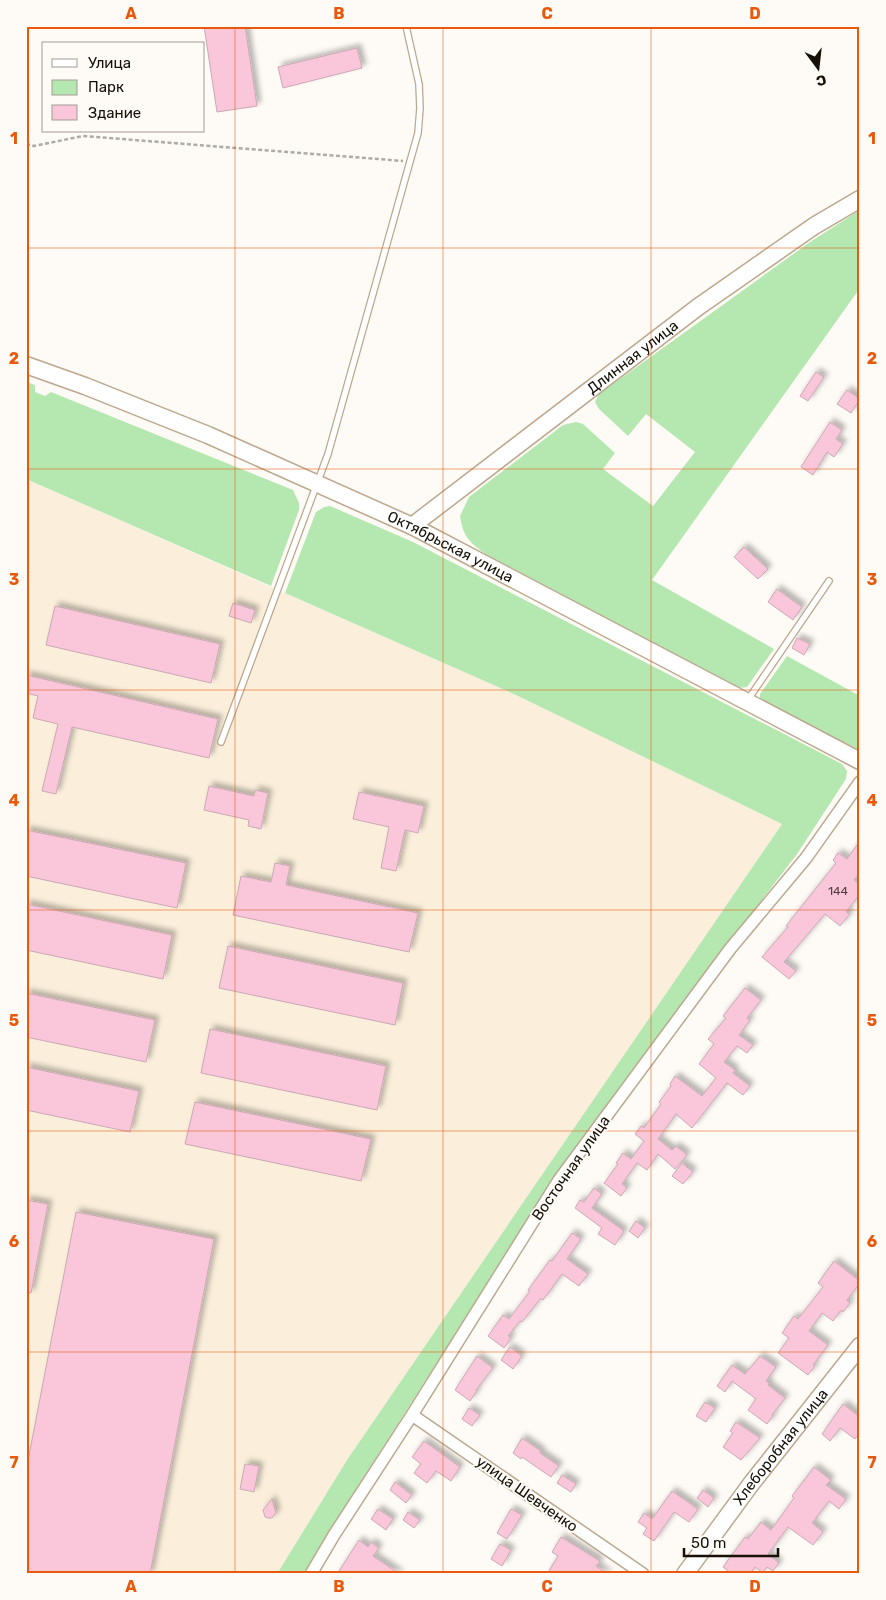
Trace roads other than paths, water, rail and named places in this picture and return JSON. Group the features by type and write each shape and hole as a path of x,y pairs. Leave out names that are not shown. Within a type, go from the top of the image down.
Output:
{"street":[{"name":"Длинная улица","path":"412,526 698,308 814,226 860,198"},
{"name":"Октябрьская улица","path":"26,365 85,386 208,435 412,526 860,761"},
{"name":"Восточная улица","path":"311,1574 560,1180 730,949 806,858 860,782"},
{"name":"Хлеборобная улица","path":"685,1574 751,1484 860,1346"},
{"name":"улица Шевченко","path":"412,1415 643,1574"}],"lane":[{"path":"222,742 328,454 418,133 419,84 406,26"},
{"path":"747,701 829,581"}]}
